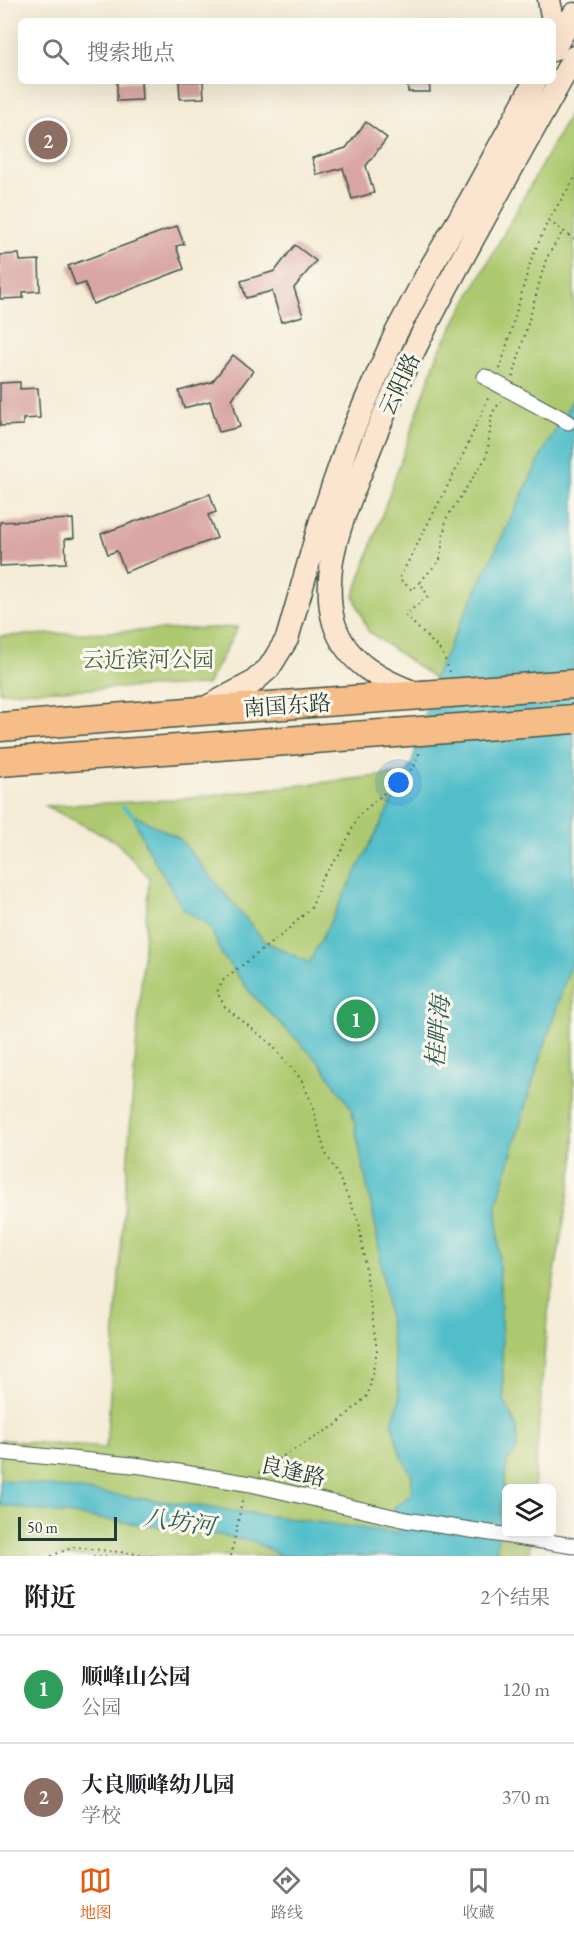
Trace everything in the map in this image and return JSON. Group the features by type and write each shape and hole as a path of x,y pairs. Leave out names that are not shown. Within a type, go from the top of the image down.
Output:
{"highway":[{"name":"南国东路","path":"0,727 574,684"},
{"name":"南国东路","path":"0,762 574,719"}],"main road":[{"path":"549,0 552,18"},
{"path":"556,45 574,14"},
{"name":"云阳路","path":"422,695 393,685 362,665 343,643 334,624 331,603 330,579 333,558 376,432 423,333 455,270 574,57"},
{"name":"云阳路","path":"200,711 252,683 269,668 287,639 321,520 348,442 396,333 534,84"},
{"path":"348,442 349,459 355,461 376,432"}],"street":[{"path":"485,377 568,422"},
{"name":"良逢路","path":"0,1452 142,1466 251,1484 406,1520 574,1546"}],"path":[{"path":"549,220 574,239"},
{"path":"420,582 440,560 446,519 487,456 492,413 509,390 546,259 563,231"},
{"path":"231,1556 242,1498 251,1484 263,1468 336,1425 368,1395 377,1352 359,1222 338,1174 325,1152 311,1101 300,1079 272,1044 225,1006 217,992 224,979 283,934 312,907 321,879 332,864"},
{"path":"51,1556 74,1547 155,1556"},
{"path":"93,1556 106,1556"}],"green space":[{"path":"574,106 574,401 544,450 434,678 368,631 354,596 438,353"},
{"name":"云近滨河公园","path":"238,627 207,685 0,692 0,636"},
{"path":"574,754 574,1162 547,1319 534,1484 502,1484 502,1538 530,1538 529,1556 0,1556 0,1440 106,1448 149,877 115,841 46,806 170,800"}],"water":[{"path":"574,397 574,954 497,1204 504,1400 517,1428 517,1450 507,1461 504,1484 502,1484 496,1554 506,1556 281,1556 255,1542 218,1535 0,1505 0,1479 397,1533 394,1507 411,1495 412,1476 400,1454 392,1423 400,1399 376,1228 351,1108 320,1063 254,997 222,955 210,927 183,909 145,844 132,814 180,839 264,941 309,963 412,763 434,678 544,450"}],"building":[{"path":"117,84 141,84 142,100 117,101"},
{"path":"179,84 203,84 204,98 180,99"},
{"path":"408,84 429,84 430,92 408,92"},
{"path":"366,122 387,138 366,166 374,193 352,199 343,168 317,175 312,158 346,148"},
{"path":"177,226 184,244 176,246 184,269 93,304 85,283 76,286 68,266"},
{"path":"295,245 316,261 294,288 303,316 281,322 272,291 246,298 241,281 275,271"},
{"path":"19,254 20,261 39,260 40,291 23,292 23,298 0,299 0,255"},
{"path":"233,355 253,371 232,399 240,427 219,432 210,401 184,408 179,391 212,382"},
{"path":"20,382 20,389 38,388 40,418 23,419 23,425 0,426 0,383"},
{"path":"210,494 216,512 208,515 217,538 125,572 117,551 108,554 101,534"},
{"path":"73,519 74,538 65,539 66,563 0,566 0,522"}],"waterway":[{"path":"123,807 134,816"}],"place":[{"name":"大良顺峰幼儿园","path":"48,140"},
{"name":"顺峰山公园","path":"356,1019"}],"water label":[{"name":"桂畔海","path":"438,1032"},
{"name":"八坊河","path":"179,1522"}]}
